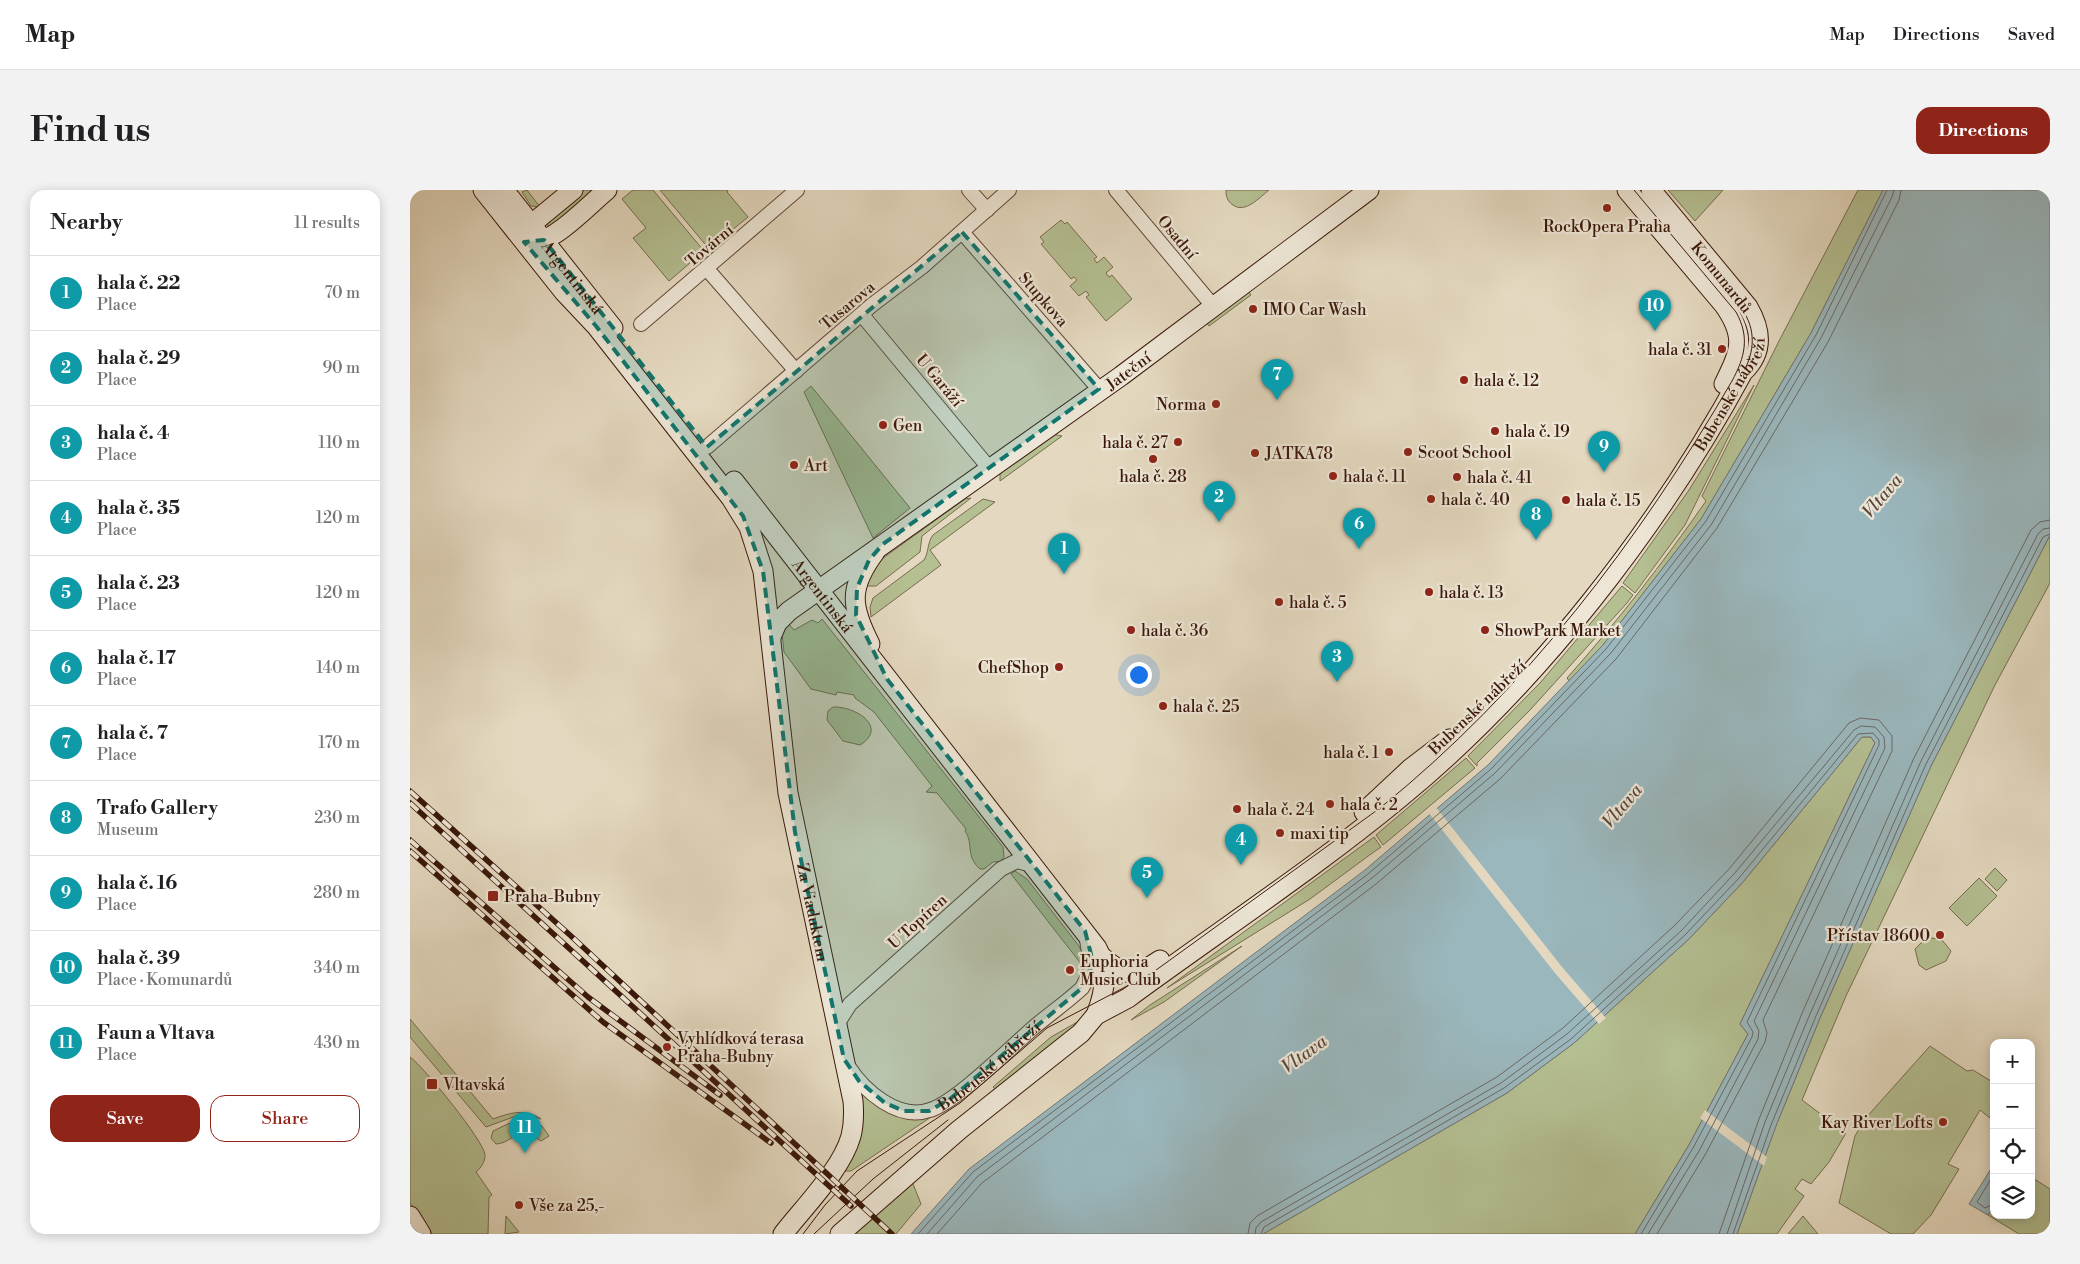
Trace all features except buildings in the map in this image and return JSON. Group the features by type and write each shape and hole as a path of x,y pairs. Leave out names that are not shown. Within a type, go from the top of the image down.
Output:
{"street":[{"name":"Argentinská","path":"483,190 524,234 564,292 596,326 743,516 759,554 771,637"},
{"name":"Argentinská","path":"504,190 524,234 544,240 1085,931 1102,957 1105,978 1096,1015"},
{"path":"524,234 573,190"},
{"path":"544,240 606,190"},
{"name":"Tovární","path":"641,324 798,190"},
{"path":"969,190 987,210"},
{"name":"Tusarova","path":"707,447 962,232 1009,190"},
{"name":"Jateční","path":"771,637 782,618 818,590 1121,376 1369,190"},
{"name":"Komunardů","path":"1627,190 1724,305 1736,322"},
{"name":"Komunardů","path":"1651,190 1748,307 1755,318"},
{"name":"Osadní","path":"1121,192 1213,306"},
{"name":"Stupkova","path":"962,232 1099,390"},
{"path":"707,269 796,372"},
{"name":"U Garáží","path":"862,315 990,469"},
{"name":"Bubenské nábřeží","path":"959,1130 1081,1033 1096,1015 1128,998 1403,796 1493,712 1546,654 1642,532 1694,454 1743,372 1752,363 1759,347 1760,338 1755,318"},
{"name":"Bubenské nábřeží","path":"1102,957 1113,966 1133,974 1141,973 1373,804 1411,768 1440,747 1502,686 1582,593 1679,462 1735,361 1739,339 1736,322"},
{"name":"Jateční","path":"883,544 864,569 855,602 859,624 887,679"},
{"name":"Za Viaduktem","path":"771,637 788,793 853,1101 852,1132 846,1149 825,1180 783,1234"},
{"name":"U Topíren","path":"836,1026 850,1004 1001,869 1016,861 1032,865"},
{"name":"Bubenské nábřeží","path":"844,1059 859,1081 885,1103 912,1112 936,1108 969,1083 1082,988 1092,969 1091,954 1085,931"},
{"path":"824,1234 872,1190 959,1130"},
{"path":"840,1234 959,1130"},
{"path":"410,1216 421,1234"}],"highlighted area":[{"path":"962,232 1099,389 883,544 869,560 857,588 856,615 887,679 1085,931 1091,954 1090,976 1082,988 950,1099 929,1111 904,1111 885,1103 859,1081 844,1059 795,832 763,571 743,516 596,326 524,242 544,240 707,447"}],"green space":[{"path":"527,190 540,207 531,206 522,192"},
{"path":"584,190 599,190 549,229 547,222"},
{"path":"633,190 653,190 704,251 669,281 633,238 646,228 622,199"},
{"path":"660,190 728,190 727,192 748,217 709,249"},
{"path":"1226,190 1269,190 1247,206 1238,207 1229,202"},
{"path":"1668,190 1723,190 1695,221"},
{"path":"1858,190 1883,190 1811,333 1701,519 1603,645 1569,681 1567,678 1639,592 1706,501 1702,496 1779,341"},
{"path":"1061,220 1065,224 1067,222 1097,257 1094,259 1097,263 1104,257 1113,267 1106,273 1109,277 1112,275 1132,299 1106,321 1086,297 1089,295 1086,291 1079,296 1070,286 1077,280 1074,277 1071,279 1041,244 1044,242 1040,237"},
{"path":"1247,289 1251,295 1209,326 1205,321"},
{"path":"1754,385 1685,525 1635,593 1623,583 1689,490"},
{"path":"811,386 910,508 873,538 804,392"},
{"path":"1052,434 1062,436 1000,481 1000,472"},
{"path":"971,498 922,536 920,552 876,586 866,586 866,577 883,558 965,499"},
{"path":"983,499 995,502 930,550 941,565 871,617 870,607 873,598 924,560 933,535"},
{"path":"2050,535 2050,583 1995,685 1846,996 1802,1100 1846,1133 1829,1162 1811,1184 1802,1179 1795,1189 1804,1196 1777,1234 1737,1234 1775,1128 1820,1018 1931,766"},
{"path":"1622,586 1633,595 1627,603 1530,710 1477,763 1477,766 1468,756 1540,683"},
{"path":"822,619 1003,847 1004,857 1001,861 993,862 984,869 980,869 975,864 971,855 966,829 937,793 926,792 932,786 874,712 855,698 854,695 837,692 836,695 811,689 784,652 782,633 788,623 794,630 812,620 818,623"},
{"path":"833,707 851,710 866,719 871,731 868,738 860,745 843,741 827,720 828,711"},
{"path":"1862,737 1871,737 1875,743 1740,1024 1748,1034 1689,1145 1635,1234 1263,1234 1507,1093 1574,1043 1689,939 1743,882"},
{"path":"1466,758 1475,768 1383,845 1376,835"},
{"path":"1374,837 1381,847 1310,899 1167,988"},
{"path":"1995,868 2007,880 1997,891 1985,879"},
{"path":"1015,871 1027,879 1079,946 1084,957 1082,965 1011,874"},
{"path":"1979,878 1997,896 1967,926 1949,908"},
{"path":"1927,937 1942,940 1951,951 1946,961 1926,970 1919,965 1915,949"},
{"path":"1242,946 1164,1002 1131,1020 1150,1005"},
{"path":"410,1019 493,1119 511,1113 523,1113 541,1119 528,1115 516,1116 486,1127 410,1037"},
{"path":"1079,1021 1066,1034 995,1089 993,1087 1051,1037"},
{"path":"1930,1046 1967,1071 1973,1070 1990,1081 1990,1118 1980,1110 1948,1164 1959,1169 1931,1215 1913,1234 1891,1234 1839,1203 1855,1136 1864,1120"},
{"path":"410,1057 452,1104 482,1147 485,1155 484,1160 476,1172 492,1195 489,1197 488,1234 432,1234 429,1228 426,1229 410,1203"},
{"path":"864,1093 937,1113 851,1171 839,1171 860,1095"},
{"path":"526,1120 542,1126 549,1136 541,1141 533,1136 521,1134 496,1144 491,1138 493,1131 512,1122"},
{"path":"911,1179 921,1204 896,1234 851,1234"},
{"path":"2035,1180 2050,1189 2050,1234 2019,1234 1995,1219 2035,1219"},
{"path":"506,1216 519,1232 505,1234"},
{"path":"1803,1216 1818,1234 1788,1234"}],"water":[{"name":"Vltava","path":"1883,190 2050,190 2050,535 1931,766 1820,1018 1776,1126 1737,1234 1635,1234 1689,1145 1748,1034 1740,1024 1875,743 1871,737 1862,737 1743,882 1689,939 1574,1043 1507,1093 1263,1234 911,1234 969,1169 1365,870 1488,765 1603,645 1701,519 1811,333"},
{"path":"1990,1170 1990,1212 1988,1215 1969,1204"}],"pier":[{"path":"1435,806 1562,967 1606,1018 1599,1024 1555,973 1428,812"},
{"path":"1705,1110 1767,1157 1764,1166 1700,1118"}],"tram line":[{"path":"803,1234 825,1205 857,1171 960,1103 1047,1028 1152,973 1380,808 1433,763 1483,714 1531,664 1576,611 1658,499 1732,381 1743,355 1743,330 1736,312 1634,190"},
{"path":"1739,305 1748,320 1752,336 1751,353 1745,369"},
{"path":"814,1234 873,1179 948,1120"}],"railway":[{"path":"410,791 571,936 892,1234"},
{"path":"410,803 851,1206"},
{"path":"410,840 588,997 720,1095"},
{"path":"410,851 603,1022 771,1143"}],"place":[{"name":"RockOpera Praha","path":"1607,208"},
{"name":"IMO Car Wash","path":"1253,309"},
{"name":"hala č. 39","path":"1655,331"},
{"name":"hala č. 31","path":"1722,349"},
{"name":"hala č. 12","path":"1464,380"},
{"name":"hala č. 7","path":"1277,400"},
{"name":"Norma","path":"1216,404"},
{"name":"Gen","path":"883,425"},
{"name":"hala č. 19","path":"1495,431"},
{"name":"hala č. 27","path":"1178,442"},
{"name":"Scoot School","path":"1408,452"},
{"name":"JATKA78","path":"1255,453"},
{"name":"hala č. 28","path":"1153,459"},
{"name":"Art","path":"794,465"},
{"name":"hala č. 16","path":"1604,472"},
{"name":"hala č. 11","path":"1333,476"},
{"name":"hala č. 41","path":"1457,477"},
{"name":"hala č. 40","path":"1431,499"},
{"name":"hala č. 15","path":"1566,500"},
{"name":"hala č. 29","path":"1219,522"},
{"name":"Trafo Gallery","path":"1536,540"},
{"name":"hala č. 17","path":"1359,549"},
{"name":"hala č. 22","path":"1064,574"},
{"name":"hala č. 13","path":"1429,592"},
{"name":"hala č. 5","path":"1279,602"},
{"name":"hala č. 36","path":"1131,630"},
{"name":"ShowPark Market","path":"1485,630"},
{"name":"ChefShop","path":"1059,667"},
{"name":"hala č. 4","path":"1337,682"},
{"name":"hala č. 25","path":"1163,706"},
{"name":"hala č. 1","path":"1389,752"},
{"name":"hala č. 2","path":"1330,804"},
{"name":"hala č. 24","path":"1237,809"},
{"name":"maxi tip","path":"1280,833"},
{"name":"hala č. 35","path":"1241,865"},
{"name":"Praha-Bubny","path":"493,896"},
{"name":"hala č. 23","path":"1147,898"},
{"name":"Přístav 18600","path":"1940,935"},
{"name":"Euphoria Music Club","path":"1070,970"},
{"name":"Vyhlídková terasa Praha-Bubny","path":"667,1047"},
{"name":"Vltavská","path":"432,1084"},
{"name":"Kay River Lofts","path":"1943,1122"},
{"name":"Faun a Vltava","path":"525,1153"},
{"name":"Vše za 25,-","path":"519,1205"}]}
